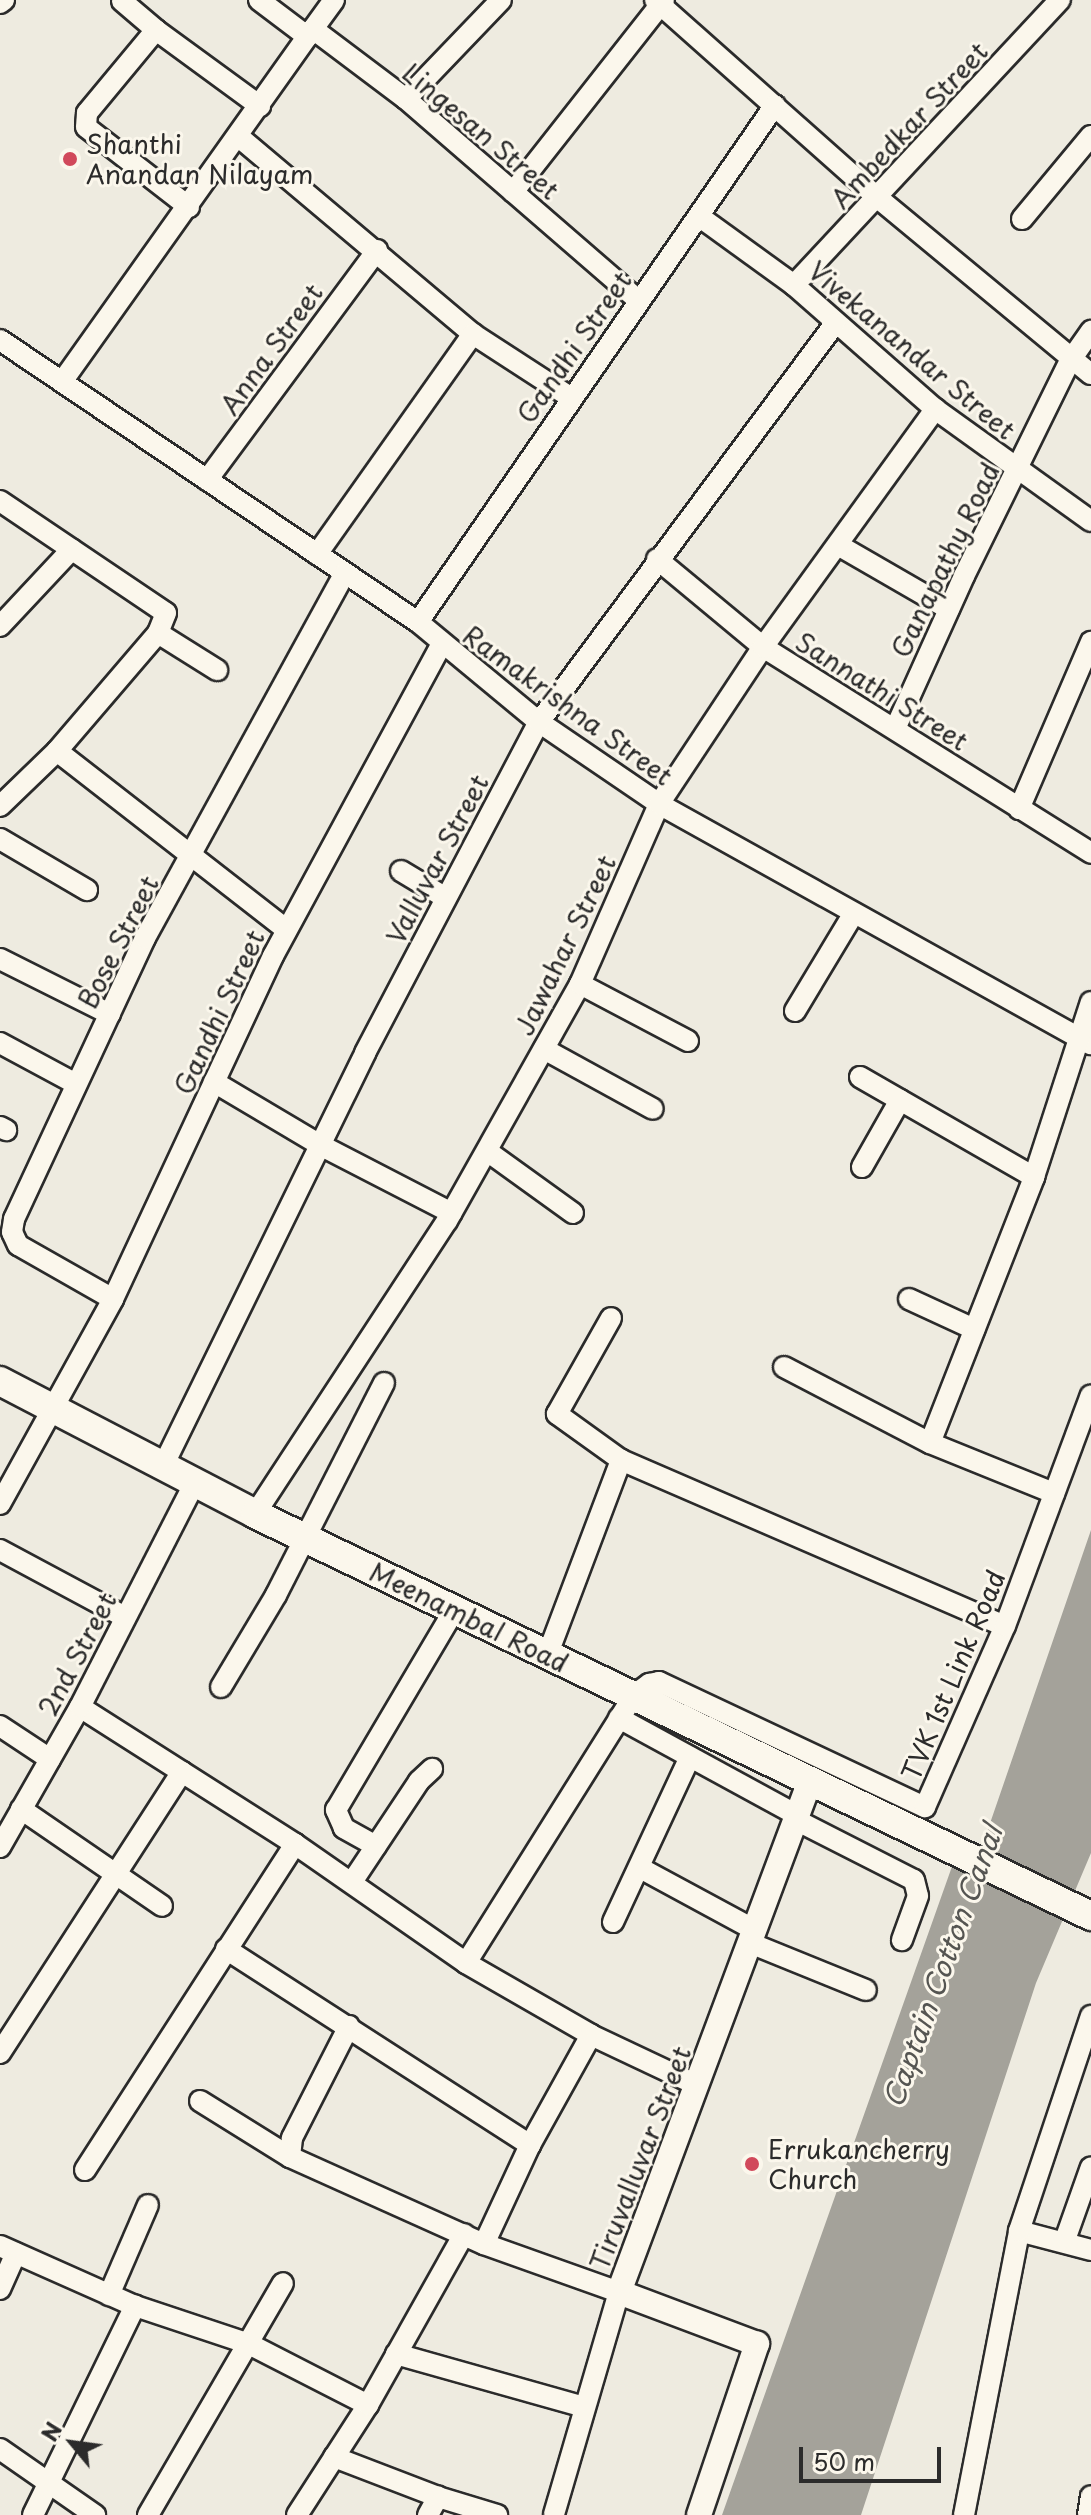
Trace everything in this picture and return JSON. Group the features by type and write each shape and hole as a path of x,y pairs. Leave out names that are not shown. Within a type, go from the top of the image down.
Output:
{"main road":[{"name":"Meenambal Road","path":"0,1381 255,1514 547,1656 626,1706 810,1781 1081,1912"}],"street":[{"name":"Lingesan Street","path":"259,0 406,99 638,300"},
{"path":"64,379 334,0"},
{"path":"406,99 501,0"},
{"name":"Ambedkar Street","path":"794,285 1060,0"},
{"path":"122,1 156,30 260,106"},
{"path":"513,192 660,1 878,198 1070,361 1091,374"},
{"path":"156,30 83,120 189,207"},
{"name":"Gandhi Street","path":"418,622 570,397 700,217 775,105"},
{"path":"1022,219 1091,136"},
{"path":"239,137 377,250 473,334 570,397"},
{"name":"Vivekanandar Street","path":"700,217 794,285 935,409 1017,471 1091,521"},
{"name":"Anna Street","path":"207,480 377,250"},
{"name":"Valluvar Street","path":"163,1466 320,1145 539,722 657,559 835,324"},
{"name":"Ganapathy Road","path":"895,729 949,609 1070,361 1091,331"},
{"path":"317,554 473,334"},
{"name":"Ramakrishna Street","path":"0,340 64,379 418,622 539,722 659,804 1086,1042"},
{"name":"Jawahar Street","path":"255,1514 452,1213 580,984 659,804 763,647 935,409"},
{"path":"0,501 160,605 165,621 57,751 0,806"},
{"path":"838,545 949,609"},
{"path":"0,626 72,549"},
{"name":"Sannathi Street","path":"657,559 763,647 1091,853"},
{"name":"Bose Street","path":"113,1299 18,1245 12,1232 76,1084 145,938 195,853 345,573"},
{"path":"158,633 217,670"},
{"path":"1019,809 1091,642"},
{"name":"Gandhi Street","path":"0,1504 113,1299 287,930 442,644"},
{"path":"57,751 195,853 287,930"},
{"path":"0,839 87,890"},
{"path":"401,871 446,898"},
{"path":"795,1011 854,913"},
{"path":"2,965 110,1014"},
{"path":"580,984 688,1041"},
{"path":"930,1443 1086,1042 1091,1002"},
{"path":"0,1043 76,1084"},
{"path":"544,1049 653,1109"},
{"path":"860,1077 1034,1177"},
{"path":"214,1082 320,1145 452,1213"},
{"path":"862,1167 900,1100"},
{"path":"487,1151 573,1213"},
{"path":"909,1299 974,1329"},
{"path":"611,1318 557,1414 621,1460 1005,1626"},
{"path":"784,1367 930,1443 1054,1493"},
{"path":"221,1687 384,1383"},
{"name":"TVK 1st Link Road","path":"626,1706 659,1682 925,1807 1005,1626 1091,1395"},
{"path":"547,1656 621,1460"},
{"name":"2nd Street","path":"0,1847 80,1707 195,1482"},
{"path":"0,1550 125,1617"},
{"path":"376,1846 344,1828 336,1810 455,1609"},
{"path":"466,1963 626,1706 690,1757 914,1880 918,1896 902,1940"},
{"path":"80,1707 295,1844 466,1963 591,2035 697,2085"},
{"path":"0,1726 50,1759"},
{"path":"613,1922 642,1869 690,1757"},
{"path":"352,1882 432,1769"},
{"path":"0,2053 113,1872 182,1772"},
{"name":"Tiruvalluvar Street","path":"699,2515 757,2344 619,2292 810,1781"},
{"path":"21,1809 162,1906"},
{"path":"85,2170 295,1844"},
{"path":"642,1869 753,1936 866,1990"},
{"path":"226,1949 530,2145"},
{"path":"964,2515 1019,2231 1091,2016"},
{"path":"290,2157 292,2138 349,2026"},
{"path":"484,2244 530,2145 591,2035"},
{"path":"200,2101 290,2157 484,2244 619,2292 554,2515"},
{"path":"1065,2240 1091,2167"},
{"path":"109,2295 148,2205"},
{"path":"1019,2231 1065,2240 1091,2250"},
{"path":"297,2515 368,2405 464,2234"},
{"path":"0,2289 8,2250 135,2306 249,2344 368,2405"},
{"path":"148,2515 283,2283"},
{"path":"33,2515 135,2306"},
{"path":"396,2354 585,2407"},
{"path":"0,2449 95,2515"},
{"path":"334,2457 433,2506 497,2515"},
{"path":"1088,2515 1091,2496"}],"water":[{"name":"Captain Cotton Canal","path":"1091,1530 1091,1853 1036,1983 861,2515 722,2515 955,1858 976,1864"}],"place":[{"name":"Shanthi Anandan Nilayam","path":"70,159"},
{"name":"Errukancherry Church","path":"752,2164"}]}
